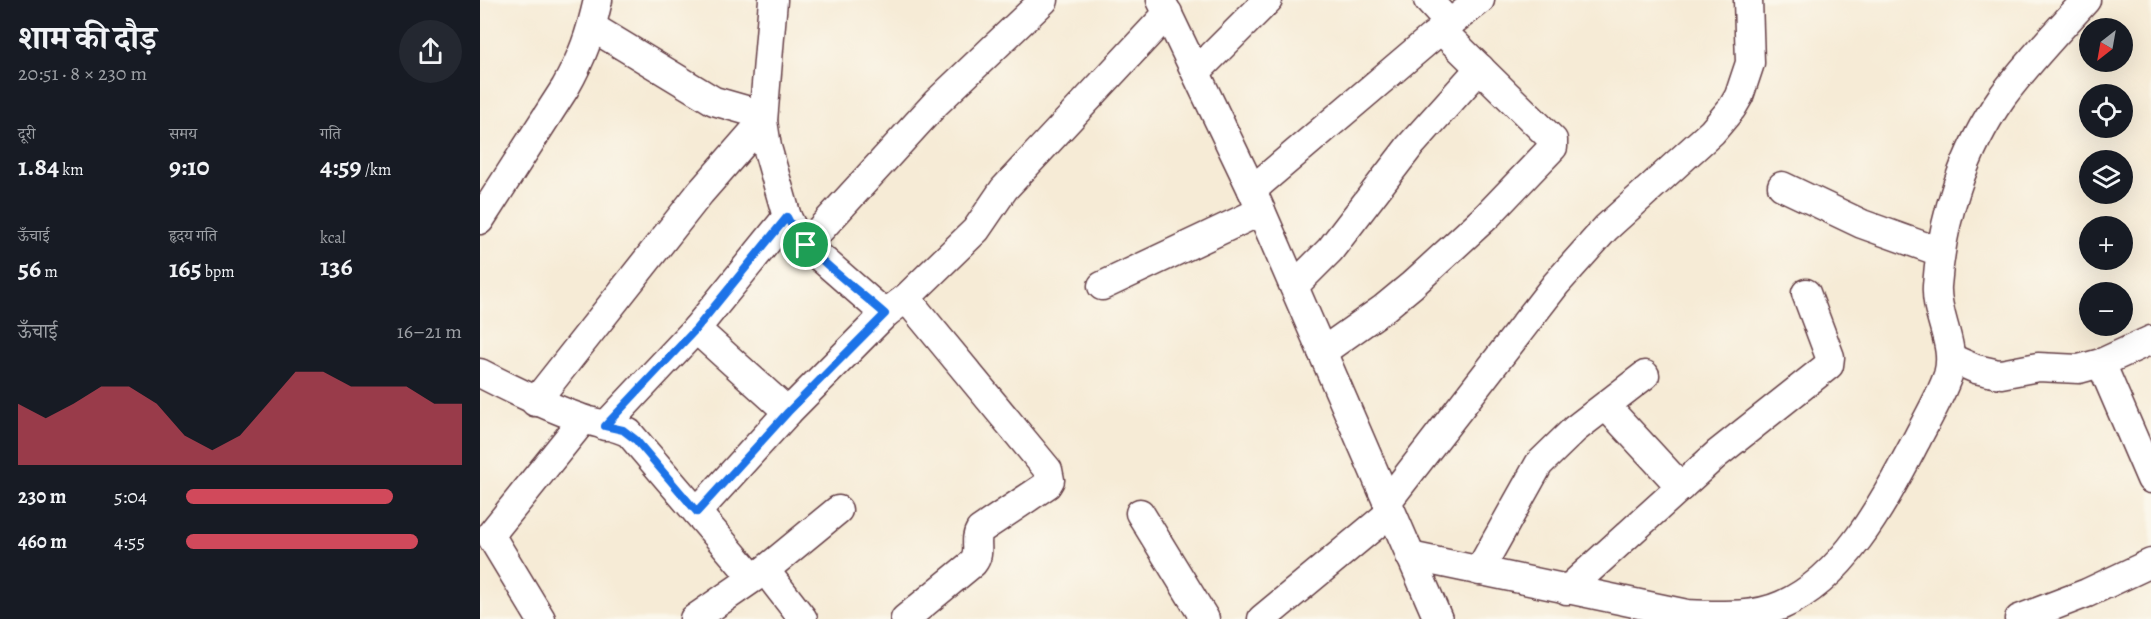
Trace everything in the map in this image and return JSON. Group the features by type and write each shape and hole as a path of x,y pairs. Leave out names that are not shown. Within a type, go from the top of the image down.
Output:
{"street":[{"path":"773,0 763,118 769,153 792,229 806,245 896,305 1048,470 1050,480 1047,485 980,530 976,537 978,555 973,563 904,619"},
{"path":"806,245 936,103 1044,0"},
{"path":"1196,72 1268,0"},
{"path":"1322,352 1383,309 1412,285 1487,216 1553,147 1553,140 1480,68 1445,27 1428,0"},
{"path":"1102,286 1257,200 1445,27 1480,0"},
{"path":"1262,619 1389,507 1556,284 1606,228 1712,132 1732,108 1739,96 1749,63 1748,0"},
{"path":"1410,556 1688,614 1731,617 1754,612 1782,605 1814,585 1837,564 1866,530 1892,487 1945,385 1951,368 1951,358 1937,298 1940,252 1956,188 1974,146 2001,99 2034,57 2086,0"},
{"path":"697,512 788,412 976,230 1004,189 1164,7 1257,200 1438,619"},
{"path":"480,220 565,87 586,48 595,13 714,101 763,118"},
{"path":"1294,286 1330,250 1410,146 1480,68"},
{"path":"535,402 700,193 763,118"},
{"path":"1782,186 1862,224 1940,252"},
{"path":"541,619 492,538 492,533 594,423 696,329 787,217"},
{"path":"1567,590 1717,454 1829,365 1830,357 1806,293"},
{"path":"696,329 788,412"},
{"path":"1951,358 1976,369 2001,374 2038,367 2079,369 2101,363 2151,340"},
{"path":"2101,363 2151,479"},
{"path":"480,373 535,402 594,423 623,430 636,440 697,512 803,619"},
{"path":"1479,571 1539,464 1575,429 1646,375"},
{"path":"1606,406 1681,487"},
{"path":"694,619 759,574 838,510"},
{"path":"1140,513 1205,619"},
{"path":"2019,619 2079,596 2151,562"}],"route":[{"path":"787,217 792,229 806,245 885,314 788,412 697,512 636,440 623,430 605,426 696,329 787,217"}]}
